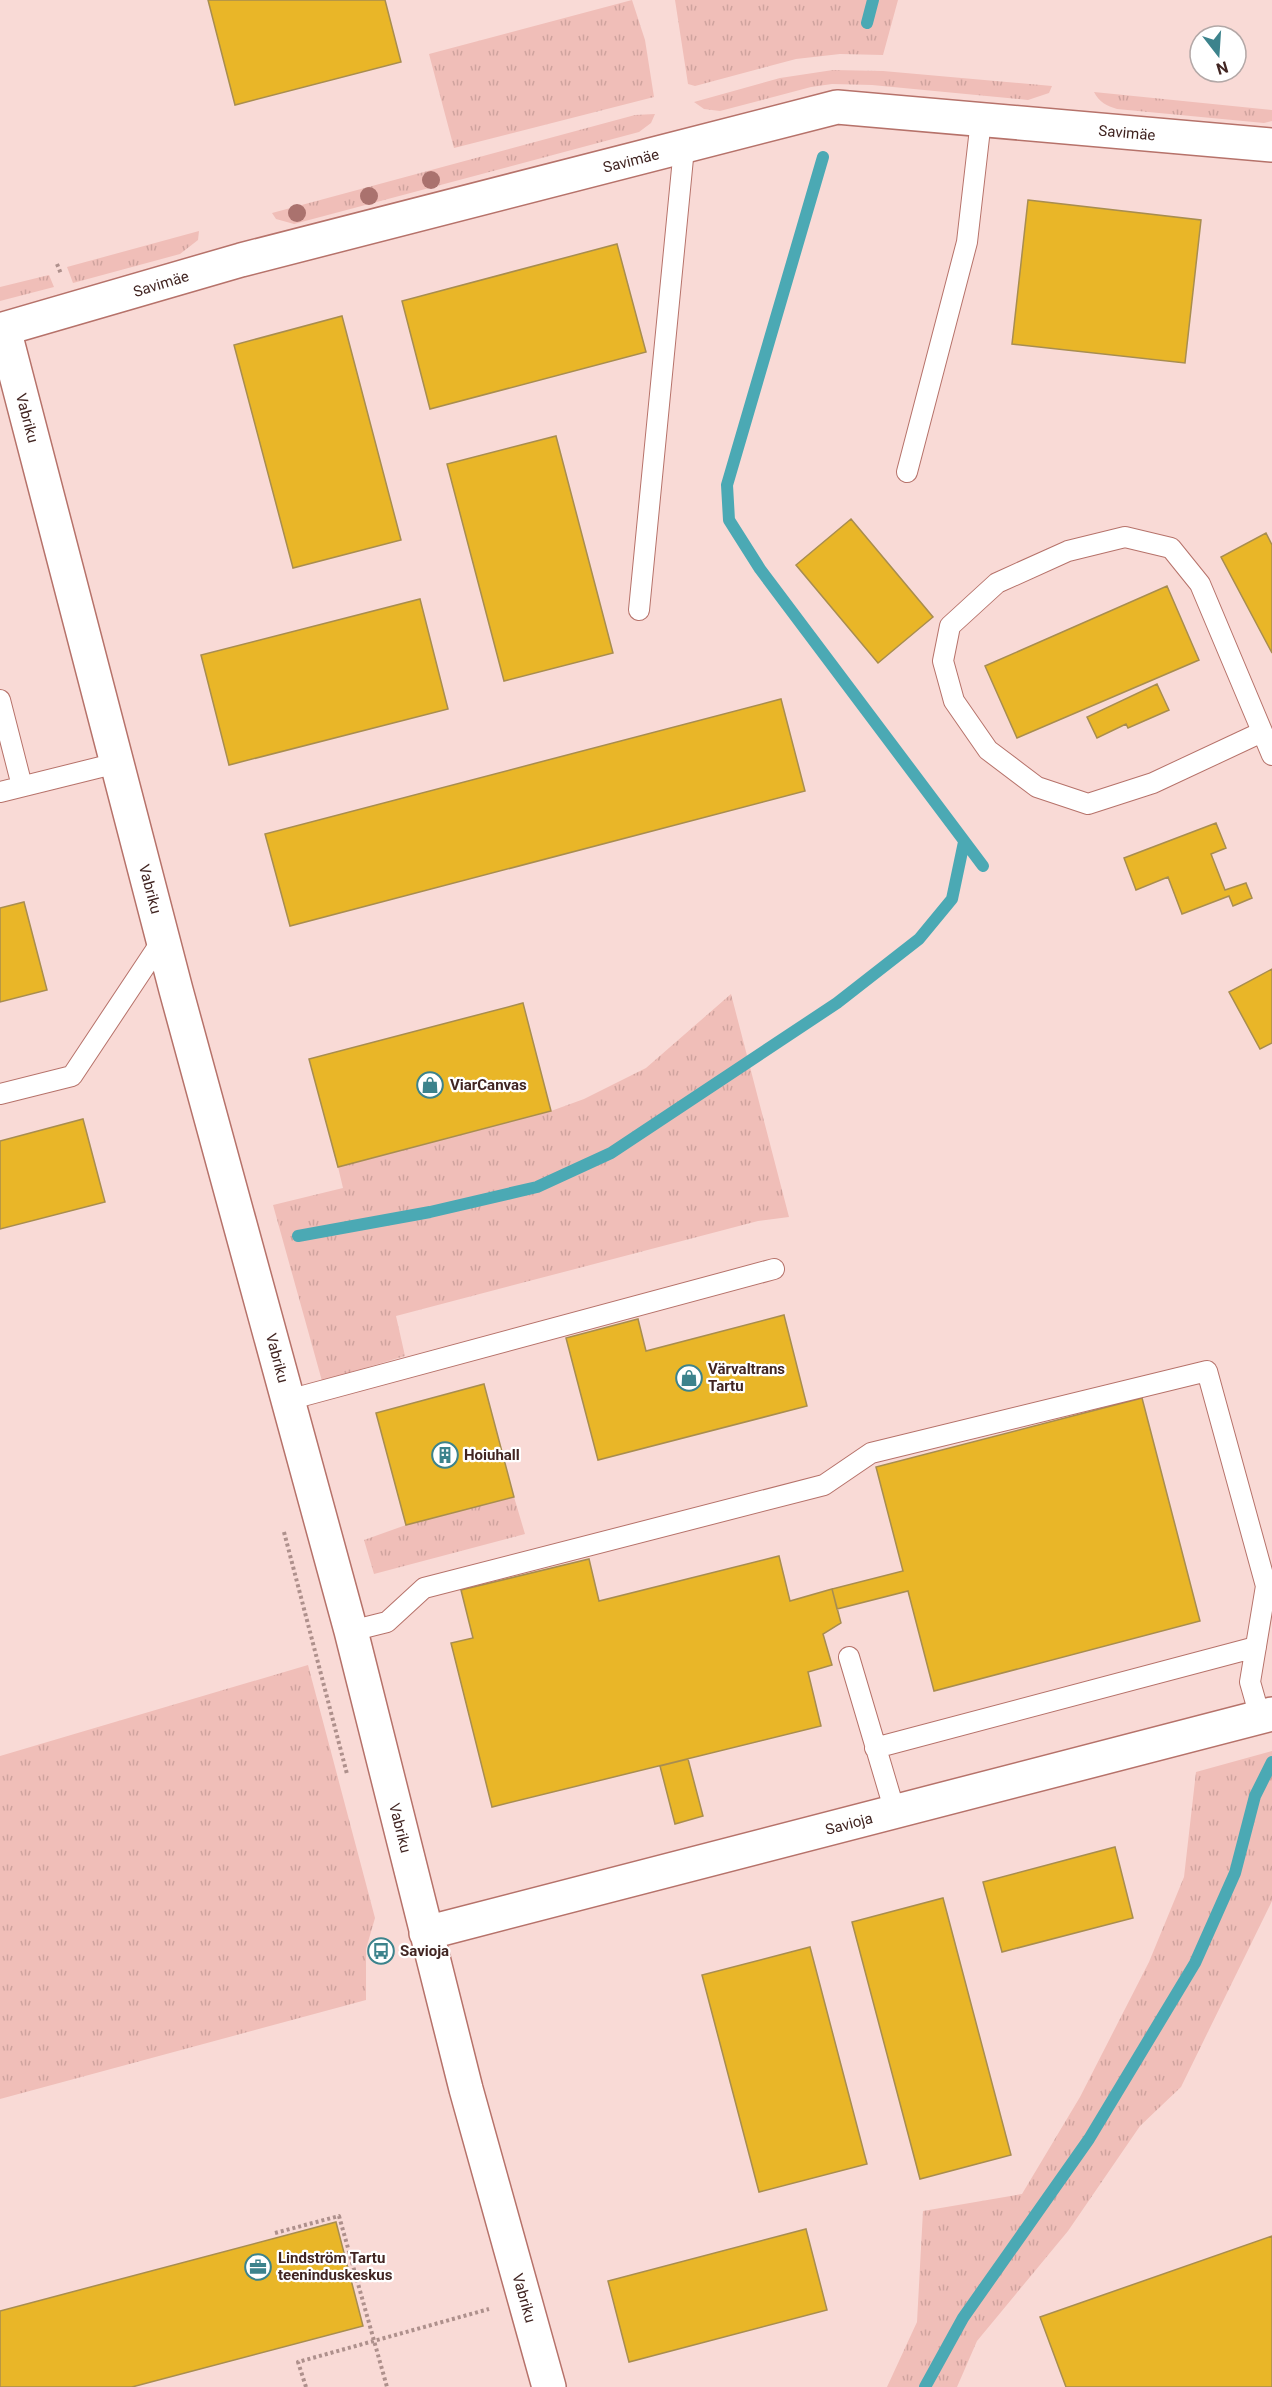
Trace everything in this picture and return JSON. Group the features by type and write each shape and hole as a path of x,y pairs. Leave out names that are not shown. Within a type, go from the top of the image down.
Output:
{"street":[{"name":"Savimäe","path":"2,329 241,260 837,107 1272,145"},
{"name":"Vabriku","path":"2,329 163,939 351,1631 466,2089 549,2387"},
{"name":"Savioja","path":"426,1933 1266,1715"}],"lane":[{"path":"907,472 967,242 981,120"},
{"path":"639,610 684,148"},
{"path":"1262,732 1153,783 1088,804 1037,788 988,750 954,701 943,661 950,626 997,583 1068,551 1125,537 1171,548 1200,584 1272,755"},
{"path":"0,700 22,786"},
{"path":"0,792 117,763"},
{"path":"0,1094 72,1076 163,939"},
{"path":"288,1400 774,1269"},
{"path":"351,1631 387,1622 424,1588 824,1485 872,1453 1207,1371 1266,1586 1250,1682 1266,1715"},
{"path":"874,1748 1256,1647"},
{"path":"849,1657 874,1748 895,1812"}],"path":[{"path":"275,2233 339,2216 387,2387"},
{"path":"306,2387 298,2362 489,2309"}],"green space":[{"path":"632,0 645,40 654,97 454,148 429,54"},
{"path":"675,0 898,0 883,55 840,54 796,59 695,86 688,84"},
{"path":"833,70 883,71 1052,86 1049,93 1028,100 872,85 832,84 811,87 720,111 704,109 694,102 780,78"},
{"path":"1094,92 1272,110 1272,121 1264,123 1117,109 1104,103"},
{"path":"655,114 651,123 639,132 294,224 276,219 272,213 635,115"},
{"path":"199,231 198,240 180,254 73,283 67,267"},
{"path":"49,275 54,287 0,301 0,287"},
{"path":"731,994 789,1217 758,1221 396,1316 405,1356 322,1381 273,1205 343,1188 338,1167 551,1111 584,1099 646,1068"},
{"path":"514,1497 525,1534 374,1574 364,1540 406,1525"},
{"path":"308,1665 375,1918 366,1949 366,2000 0,2099 0,1756"},
{"path":"1272,1751 1272,1901 1181,2087 1140,2126 1068,2231 977,2341 957,2387 887,2387 917,2322 923,2211 1022,2194 1080,2097 1149,1962 1184,1877 1196,1772"}],"building":[{"path":"208,0 385,0 401,62 235,105"},
{"path":"1028,200 1201,220 1185,363 1012,344"},
{"path":"617,244 646,352 430,409 402,301"},
{"path":"342,316 401,540 293,568 234,345"},
{"path":"556,436 613,653 504,681 447,464"},
{"path":"851,519 933,617 878,663 796,565"},
{"path":"1266,533 1272,545 1272,653 1221,557"},
{"path":"1167,586 1199,660 1017,738 985,666"},
{"path":"420,599 448,709 229,765 201,655"},
{"path":"1157,684 1169,710 1128,728 1126,724 1097,738 1087,717"},
{"path":"781,699 805,791 290,926 265,834"},
{"path":"1216,823 1226,848 1211,854 1225,890 1246,883 1252,898 1233,906 1229,896 1182,914 1168,877 1136,890 1124,858"},
{"path":"24,902 47,990 0,1002 0,908"},
{"path":"1272,969 1272,1043 1260,1049 1229,992"},
{"name":"ViarCanvas","path":"523,1003 551,1111 338,1167 309,1059"},
{"path":"83,1119 105,1202 0,1229 0,1141"},
{"name":"Värvaltrans Tartu","path":"784,1315 807,1406 598,1460 566,1338 638,1319 646,1351"},
{"name":"Hoiuhall","path":"484,1384 514,1497 406,1525 376,1413"},
{"path":"1142,1398 1200,1621 934,1691 908,1591 837,1609 832,1589 903,1571 876,1467"},
{"path":"779,1556 790,1601 832,1589 841,1623 823,1634 832,1665 808,1672 821,1726 492,1807 451,1643 473,1638 461,1590 589,1559 599,1601"},
{"path":"688,1759 703,1816 675,1824 660,1766"},
{"path":"1115,1847 1133,1918 1002,1952 983,1882"},
{"path":"943,1898 1011,2155 920,2179 852,1922"},
{"path":"810,1947 867,2164 759,2192 702,1975"},
{"name":"Lindström Tartu teeninduskeskus","path":"336,2222 363,2326 132,2387 0,2387 0,2311"},
{"path":"806,2229 827,2310 629,2362 608,2281"},
{"path":"1272,2236 1272,2387 1066,2387 1040,2317"}],"waterway":[{"path":"867,23 873,0"},
{"path":"823,157 727,485 729,520 760,569 983,866"},
{"path":"298,1236 430,1212 537,1187 611,1153 837,1003 919,939 952,899 964,842"},
{"path":"925,2387 963,2318 1089,2139 1195,1963 1235,1873 1255,1796 1272,1762"}],"place":[{"name":"ViarCanvas","path":"430,1085"},
{"name":"Värvaltrans Tartu","path":"689,1378"},
{"name":"Hoiuhall","path":"445,1455"},
{"name":"Savioja","path":"381,1951"},
{"name":"Lindström Tartu teeninduskeskus","path":"258,2267"}]}
